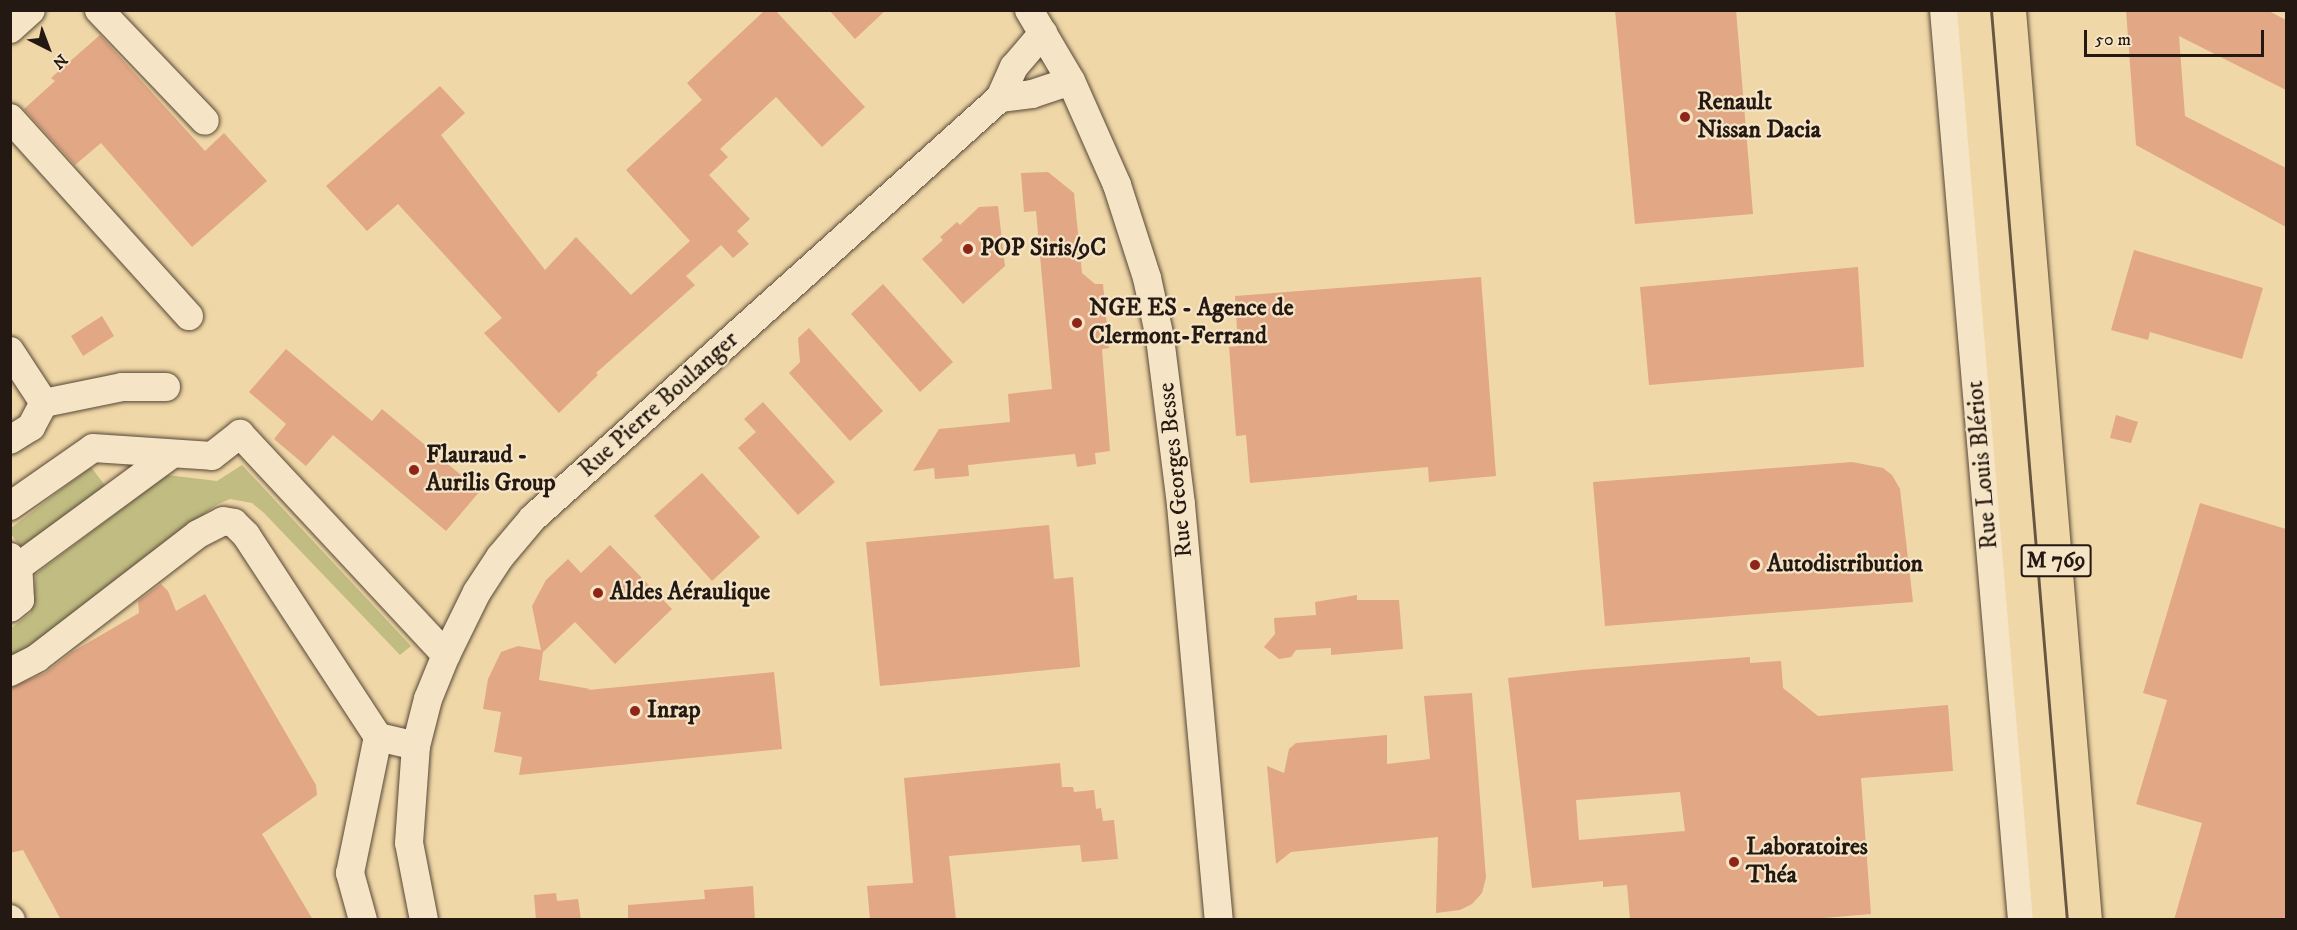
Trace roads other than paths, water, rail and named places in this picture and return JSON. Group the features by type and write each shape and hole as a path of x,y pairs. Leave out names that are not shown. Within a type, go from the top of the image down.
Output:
{"main road":[{"name":"Rue Louis Blériot","path":"1973,10 2049,920"},
{"name":"M 769","path":"2009,10 2085,920"}],"street":[{"path":"10,28 31,10"},
{"path":"99,10 205,121"},
{"name":"Rue Louis Blériot","path":"1944,10 2022,920"},
{"name":"Rue Georges Besse","path":"1036,22 1071,81 1113,175 1132,227 1160,338 1182,505 1219,920"},
{"name":"Rue Pierre Boulanger","path":"424,920 409,843 416,746 428,699 446,655 477,592 500,557 533,518 1000,98 1036,22"},
{"path":"1000,98 1032,94 1071,81"},
{"path":"10,118 189,316"},
{"path":"10,351 44,403"},
{"path":"10,440 31,427 44,403 122,387 166,387"},
{"path":"10,506 93,448 212,456 240,434 446,655"},
{"path":"10,608 20,600 14,562 172,454"},
{"path":"10,672 37,657 198,534 223,521 234,523 246,535 378,737 416,746"},
{"path":"363,920 350,873 378,737"}],"place":[{"name":"Renault Nissan Dacia","path":"1685,117"},
{"name":"POP Siris/9C","path":"968,249"},
{"name":"NGE ES - Agence de Clermont-Ferrand","path":"1077,323"},
{"name":"Flauraud - Aurilis Group","path":"414,470"},
{"name":"Autodistribution","path":"1755,565"},
{"name":"Aldes Aéraulique","path":"598,593"},
{"name":"Inrap","path":"635,711"},
{"name":"Laboratoires Théa","path":"1734,862"}]}
